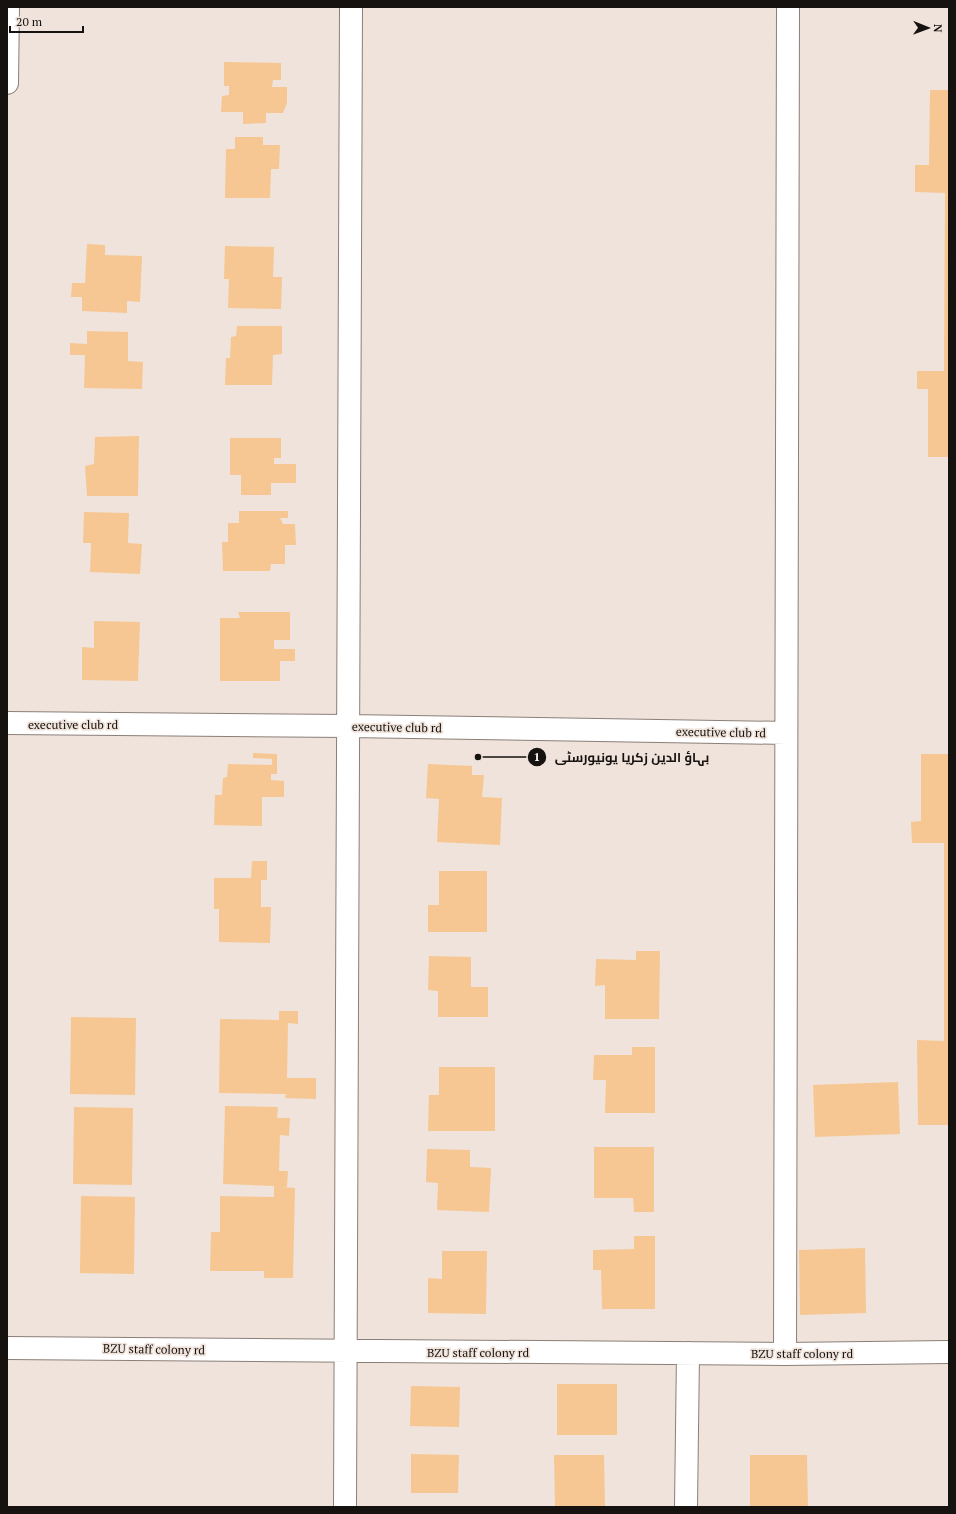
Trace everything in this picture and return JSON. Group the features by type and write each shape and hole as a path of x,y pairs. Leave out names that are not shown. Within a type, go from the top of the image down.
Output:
{"street":[{"path":"7,83 8,7"},
{"path":"345,1507 351,7"},
{"path":"785,1354 788,7"},
{"name":"executive club rd","path":"7,723 348,726 786,733"},
{"name":"BZU staff colony rd","path":"7,1348 785,1354 949,1352"},
{"path":"686,1507 688,1353"}],"building":[{"path":"224,62 281,63 281,80 273,80 272,87 287,87 287,103 283,113 266,113 266,123 243,124 243,112 221,112 222,96 229,95 229,86 224,86"},
{"path":"930,90 949,90 949,457 928,457 928,389 917,389 917,371 944,371 945,193 915,192 915,165 929,165"},
{"path":"235,137 263,137 263,145 280,145 279,169 271,169 270,198 225,198 226,149 235,149"},
{"path":"87,244 105,245 105,255 142,256 140,302 127,301 127,313 82,311 82,297 71,297 72,283 85,283"},
{"path":"225,246 274,247 273,277 282,277 281,309 228,308 229,279 224,279"},
{"path":"237,326 282,326 282,354 273,355 272,385 225,385 226,358 230,358 231,337 236,336"},
{"path":"87,331 128,332 128,361 143,362 142,389 84,388 85,355 70,355 70,343 87,344"},
{"path":"139,436 138,496 87,496 85,466 94,464 95,437"},
{"path":"230,438 281,438 281,458 274,458 274,464 296,464 296,483 271,483 271,495 241,495 241,475 230,475"},
{"path":"239,511 288,511 288,518 280,518 283,524 295,524 296,545 285,545 285,564 271,564 270,571 223,571 222,542 228,542 228,523 239,523"},
{"path":"84,512 129,513 128,543 142,544 140,574 90,572 91,543 83,543"},
{"path":"238,612 290,612 290,640 274,640 274,649 295,649 295,661 280,661 280,681 220,681 220,618 240,618"},
{"path":"94,621 140,622 138,681 82,680 82,647 94,648"},
{"path":"253,753 277,754 277,774 271,774 271,780 284,781 284,797 262,797 262,826 214,825 215,795 222,795 223,778 227,777 228,764 272,765 272,759 253,758"},
{"path":"921,754 949,754 949,1125 918,1125 917,1040 944,1041 944,843 912,843 911,822 921,821"},
{"path":"428,764 472,766 472,775 484,775 482,797 502,798 500,845 437,842 439,799 426,798"},
{"path":"252,861 267,861 267,880 261,880 261,907 271,907 270,943 219,942 219,909 214,909 214,878 251,878"},
{"path":"439,871 487,871 487,932 428,932 428,905 439,905"},
{"path":"636,951 660,951 659,1019 605,1019 605,985 595,986 596,959 636,960"},
{"path":"429,956 471,957 471,987 488,987 488,1017 438,1017 438,991 428,990"},
{"path":"279,1011 298,1011 298,1024 288,1023 287,1078 316,1078 316,1099 285,1098 286,1094 219,1093 220,1019 279,1020"},
{"path":"71,1017 136,1018 135,1095 70,1094"},
{"path":"632,1047 655,1047 655,1113 605,1113 606,1080 593,1080 594,1055 632,1055"},
{"path":"439,1067 495,1067 495,1131 428,1131 429,1095 439,1095"},
{"path":"898,1082 900,1134 815,1137 813,1085"},
{"path":"225,1106 278,1107 277,1118 290,1118 289,1136 280,1135 279,1171 288,1171 287,1187 281,1187 295,1188 293,1278 264,1278 264,1271 210,1271 211,1232 220,1232 220,1196 274,1197 274,1186 223,1184"},
{"path":"74,1107 133,1108 132,1185 73,1184"},
{"path":"594,1147 654,1147 654,1212 634,1212 633,1198 594,1198"},
{"path":"427,1149 470,1150 470,1167 491,1168 489,1212 437,1210 438,1183 426,1182"},
{"path":"81,1196 135,1197 134,1274 80,1273"},
{"path":"634,1236 655,1236 655,1309 602,1309 601,1270 593,1270 593,1250 634,1249"},
{"path":"865,1248 866,1313 800,1315 799,1250"},
{"path":"442,1251 487,1251 486,1314 428,1313 428,1278 442,1279"},
{"path":"557,1384 617,1384 617,1435 557,1435"},
{"path":"411,1386 460,1387 459,1427 410,1426"},
{"path":"411,1454 459,1455 458,1493 411,1493"},
{"path":"554,1455 604,1455 605,1507 555,1507"},
{"path":"750,1455 807,1455 808,1507 750,1507"}],"place":[{"name":"بہاؤ الدین زکریا یونیورسٹی","path":"478,757"}]}
